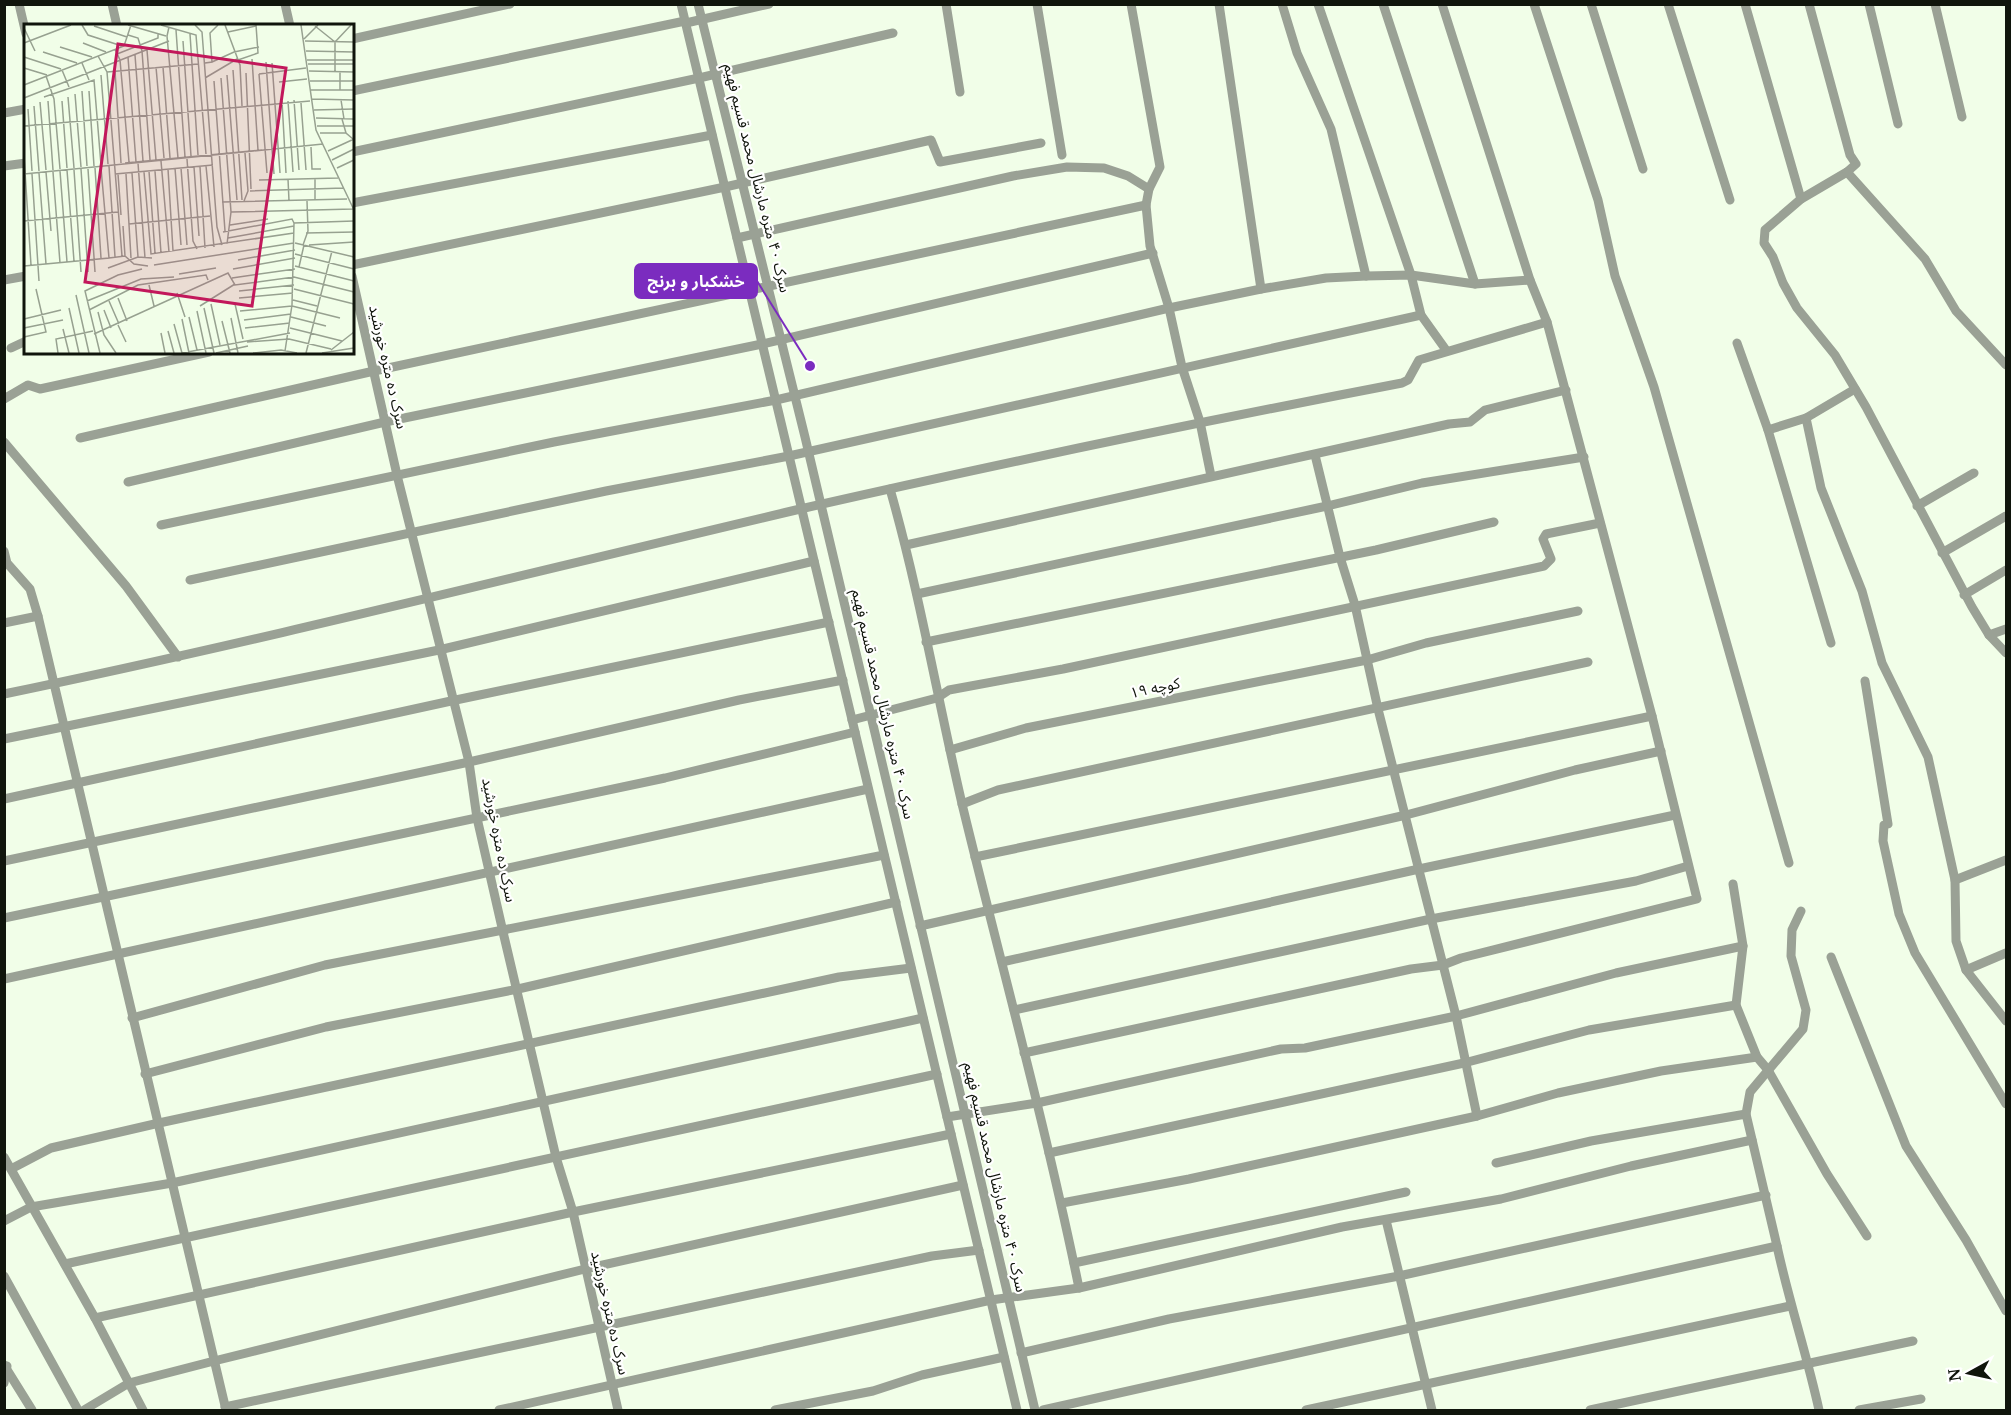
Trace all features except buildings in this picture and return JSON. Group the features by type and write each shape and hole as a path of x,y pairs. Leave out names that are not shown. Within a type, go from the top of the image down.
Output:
{"street":[{"path":"19,4 24,25"},
{"path":"112,4 117,24"},
{"path":"285,4 290,24"},
{"path":"354,39 510,4"},
{"path":"681,4 1017,1410"},
{"name":"سرک ۴۰ متره مارشال محمد قسیم فهیم","path":"698,4 821,505 1035,1410"},
{"path":"354,91 769,4"},
{"path":"946,4 960,92"},
{"path":"1037,4 1062,155"},
{"path":"1131,4 1160,167 1149,189 1146,205 1150,246 1169,308 1182,367 1200,422 1211,476"},
{"path":"1219,4 1261,289"},
{"path":"1282,4 1297,54 1331,129 1366,276"},
{"path":"1318,4 1412,275 1421,315 1446,350"},
{"path":"1383,4 1475,284"},
{"path":"1024,1053 1411,969 1443,965 1461,958 1697,899 1652,716 1547,322 1530,280 1442,4"},
{"path":"1534,4 1601,211 1615,276 1654,387 1789,863"},
{"path":"1591,4 1643,169"},
{"path":"1668,4 1730,200"},
{"path":"1745,4 1801,199"},
{"path":"1809,4 1850,155 1856,164 1847,172 1801,199 1765,230 1764,243 1797,308 1835,355 1855,389 1965,595 1989,635 2007,653"},
{"path":"1869,4 1898,124"},
{"path":"1935,4 1962,117"},
{"path":"354,152 699,78 893,33"},
{"path":"4,113 24,109"},
{"path":"354,203 712,135"},
{"path":"354,265 725,187 931,140 940,162 1041,143"},
{"path":"4,166 24,163"},
{"path":"737,238 1067,166 1104,168 1128,176 1149,189"},
{"path":"1847,172 1924,258 1956,311 2007,365"},
{"path":"80,438 374,371 1146,205"},
{"path":"128,482 386,422 762,344 1153,253"},
{"path":"161,525 397,475 776,400 1169,308 1261,289 1326,278 1366,276 1412,275 1475,284 1530,280"},
{"path":"4,280 24,276"},
{"name":"سرک ده متره خورشید","path":"354,291 358,320 374,371 451,701 469,762 477,818 503,932 556,1157 573,1212 618,1410"},
{"path":"190,580 412,532 789,456 1421,315"},
{"path":"4,694 178,657 890,489 1200,422 1402,383 1408,380 1419,360 1446,350 1547,322"},
{"path":"11,348 24,342"},
{"path":"1737,343 1768,430 1831,643"},
{"path":"4,399 28,385 40,389 200,354"},
{"path":"1768,430 1806,418 1855,389"},
{"path":"906,545 1449,424 1470,422 1485,410 1566,390"},
{"path":"1806,418 1821,488 1862,591 1882,663 1928,756 1955,880 1956,941 1966,970 2007,1021"},
{"path":"4,442 126,586 178,657"},
{"path":"1315,455 1340,556 1355,605 1378,709 1456,1016 1464,1063 1477,1116"},
{"path":"917,594 1327,506 1422,483 1584,457"},
{"path":"1917,506 1974,472"},
{"path":"890,489 906,545 937,698 962,804 1062,1203 1079,1288"},
{"path":"1942,553 2007,516"},
{"path":"926,642 1494,522"},
{"path":"852,720 937,698 949,690 1063,669 1330,613 1355,605 1544,567 1551,559 1543,539 1546,534 1600,523"},
{"path":"4,550 7,563 30,589 38,616 65,726 102,896 159,1123 226,1409 598,1326 932,1256 979,1250"},
{"path":"4,739 439,650 814,561"},
{"path":"1965,595 2007,570"},
{"name":"کوچه ۱۹","path":"950,750 1026,728 1367,660 1426,643 1578,610"},
{"path":"4,623 38,616"},
{"path":"4,800 451,701 829,622"},
{"path":"1989,635 2007,629"},
{"path":"962,804 998,790 1588,662"},
{"path":"4,861 91,840 469,762 739,700 843,681"},
{"path":"1865,681 1888,824 1884,825 1883,841 1899,915 1915,953 2007,1104"},
{"path":"975,857 1652,716"},
{"path":"4,918 665,778 855,732"},
{"path":"920,926 1406,815 1575,770 1661,751"},
{"path":"4,979 868,789"},
{"path":"1002,962 1419,868 1598,834 1675,815"},
{"path":"132,1018 326,965 503,932 884,855"},
{"path":"1955,880 2007,860"},
{"path":"1014,1010 1431,918 1636,880 1688,866"},
{"path":"1733,884 1743,946 1736,1005 1757,1057 1768,1070 1827,1174 1867,1236"},
{"path":"146,1074 326,1028 518,989 896,902"},
{"path":"1801,911 1792,930 1791,956 1806,1010 1803,1029 1750,1092 1746,1114 1790,1306 1811,1373 1819,1410"},
{"path":"947,1117 1037,1103 1281,1049 1305,1048 1456,1016 1616,974 1743,946"},
{"path":"1966,970 2007,953"},
{"path":"1831,957 1906,1146 1966,1240 2007,1311"},
{"path":"11,1169 51,1148 159,1123 839,978 912,968"},
{"path":"1049,1153 1464,1063 1590,1030 1736,1005"},
{"path":"4,1221 31,1207 172,1184 923,1018"},
{"path":"1062,1203 1189,1179 1477,1116 1558,1093 1661,1071 1757,1057"},
{"path":"65,1264 937,1074"},
{"path":"1496,1163 1591,1141 1746,1114"},
{"path":"95,1318 573,1212 951,1134"},
{"path":"499,1410 991,1300 1079,1288 1342,1227 1501,1199 1631,1166 1752,1140"},
{"path":"4,1157 95,1318 143,1410"},
{"path":"84,1410 129,1383 214,1361 585,1269 963,1185"},
{"path":"1074,1263 1406,1192"},
{"path":"1021,1353 1169,1319 1398,1276 1766,1196"},
{"path":"1386,1220 1432,1410"},
{"path":"1043,1410 1777,1246"},
{"path":"4,1276 78,1410"},
{"path":"1305,1410 1426,1386 1790,1306"},
{"path":"1590,1410 1913,1341"},
{"path":"775,1410 873,1390 922,1375 1004,1357"},
{"path":"4,1383 6,1365"},
{"path":"6,1365 32,1410"},
{"path":"1859,1410 1921,1399"}],"place":[{"name":"خشکبار و برنج","path":"810,366"}]}
